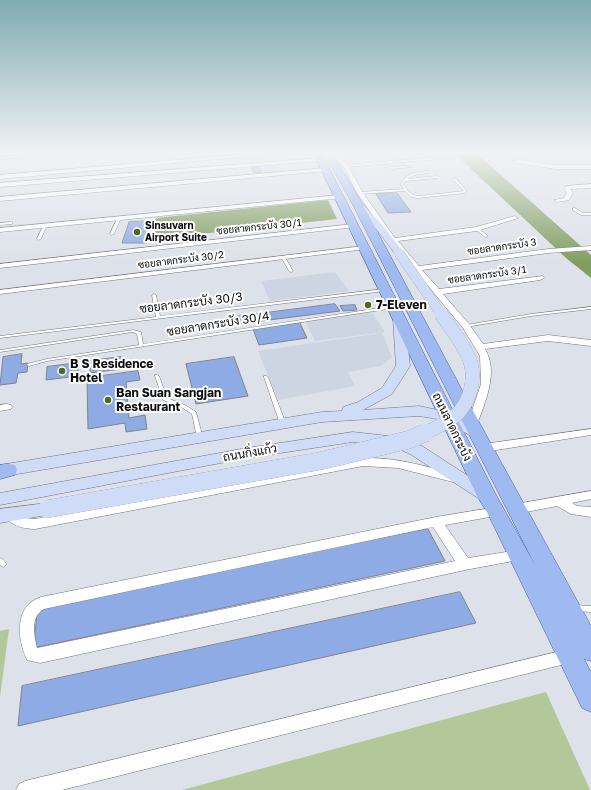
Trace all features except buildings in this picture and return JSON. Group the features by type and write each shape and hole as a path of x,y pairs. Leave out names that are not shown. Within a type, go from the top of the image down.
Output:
{"main road":[{"name":"ถนนลาดกระบัง","path":"335,189 447,416 500,506 568,608 591,699"},
{"name":"ถนนลาดกระบัง","path":"351,189 359,198 477,435 500,506 519,555 580,653"},
{"path":"4,515 47,509 320,461 370,450 408,440 434,429 460,412 470,393 473,378 471,363 454,332 396,246 380,228 359,198"},
{"path":"322,417 363,405 387,390 403,366 396,313"},
{"name":"ถนนกิ่งแก้ว","path":"3,471 322,417 420,411 447,416 477,435"},
{"path":"344,416 353,437"},
{"name":"ถนนกิ่งแก้ว","path":"0,499 247,454 353,437 397,442 416,450 500,506"}],"street":[{"path":"0,199 114,189"},
{"path":"355,189 359,198 396,246 417,268 466,326 485,356 486,384 477,435 591,432"},
{"path":"557,200 567,199 567,196 570,193 567,189"},
{"path":"0,230 339,197"},
{"path":"396,246 478,229 490,224 515,218"},
{"name":"ซอยลาดกระบัง 30/1","path":"0,266 353,226"},
{"name":"ซอยลาดกระบัง 30/2","path":"0,292 364,248"},
{"name":"ซอยลาดกระบัง 3","path":"417,268 548,251 591,248"},
{"name":"ซอยลาดกระบัง 3/1","path":"437,292 540,278"},
{"path":"480,346 548,338 591,343"},
{"path":"4,515 26,524 35,524 363,462 378,461 408,465 460,480"},
{"path":"519,555 466,564 40,656 32,655 29,649 28,618 34,606 41,603 436,522 500,506 559,501 591,495"},
{"path":"559,501 575,511 591,512"},
{"path":"436,522 466,564"},
{"path":"25,790 580,653"}],"lane":[{"path":"359,198 406,190 412,196 418,197 465,192 466,191 464,189"},
{"path":"574,209 582,214 591,214"},
{"path":"112,234 119,218"},
{"path":"0,224 11,223"},
{"path":"39,239 45,225"},
{"path":"478,229 486,236"},
{"path":"283,257 291,271"},
{"name":"ซอยลาดกระบัง 30/3","path":"0,337 384,290"},
{"path":"154,295 158,317"},
{"path":"466,326 531,315 591,308"},
{"name":"ซอยลาดกระบัง 30/4","path":"29,365 46,360 140,346 396,313"},
{"path":"0,351 133,331 139,333 140,346"},
{"path":"157,376 165,399 183,406 194,413 200,438"},
{"path":"266,377 282,424"},
{"path":"568,608 591,609"}],"shaded area":[{"path":"492,189 517,189 591,255 591,278 566,258"},
{"path":"328,200 337,219 155,239 156,218"},
{"path":"335,272 349,291 270,301 261,281"},
{"path":"372,312 385,332 315,341 305,321"},
{"path":"382,333 392,357 381,366 348,372 355,386 278,400 258,351"},
{"path":"9,629 0,697 0,631"},
{"path":"546,692 590,790 182,790"}],"place":[{"name":"Sinsuvarn Airport Suite","path":"137,232"},
{"name":"7-Eleven","path":"368,305"},
{"name":"B S Residence Hotel","path":"62,371"},
{"name":"Ban Suan Sangjan Restaurant","path":"108,400"}]}
